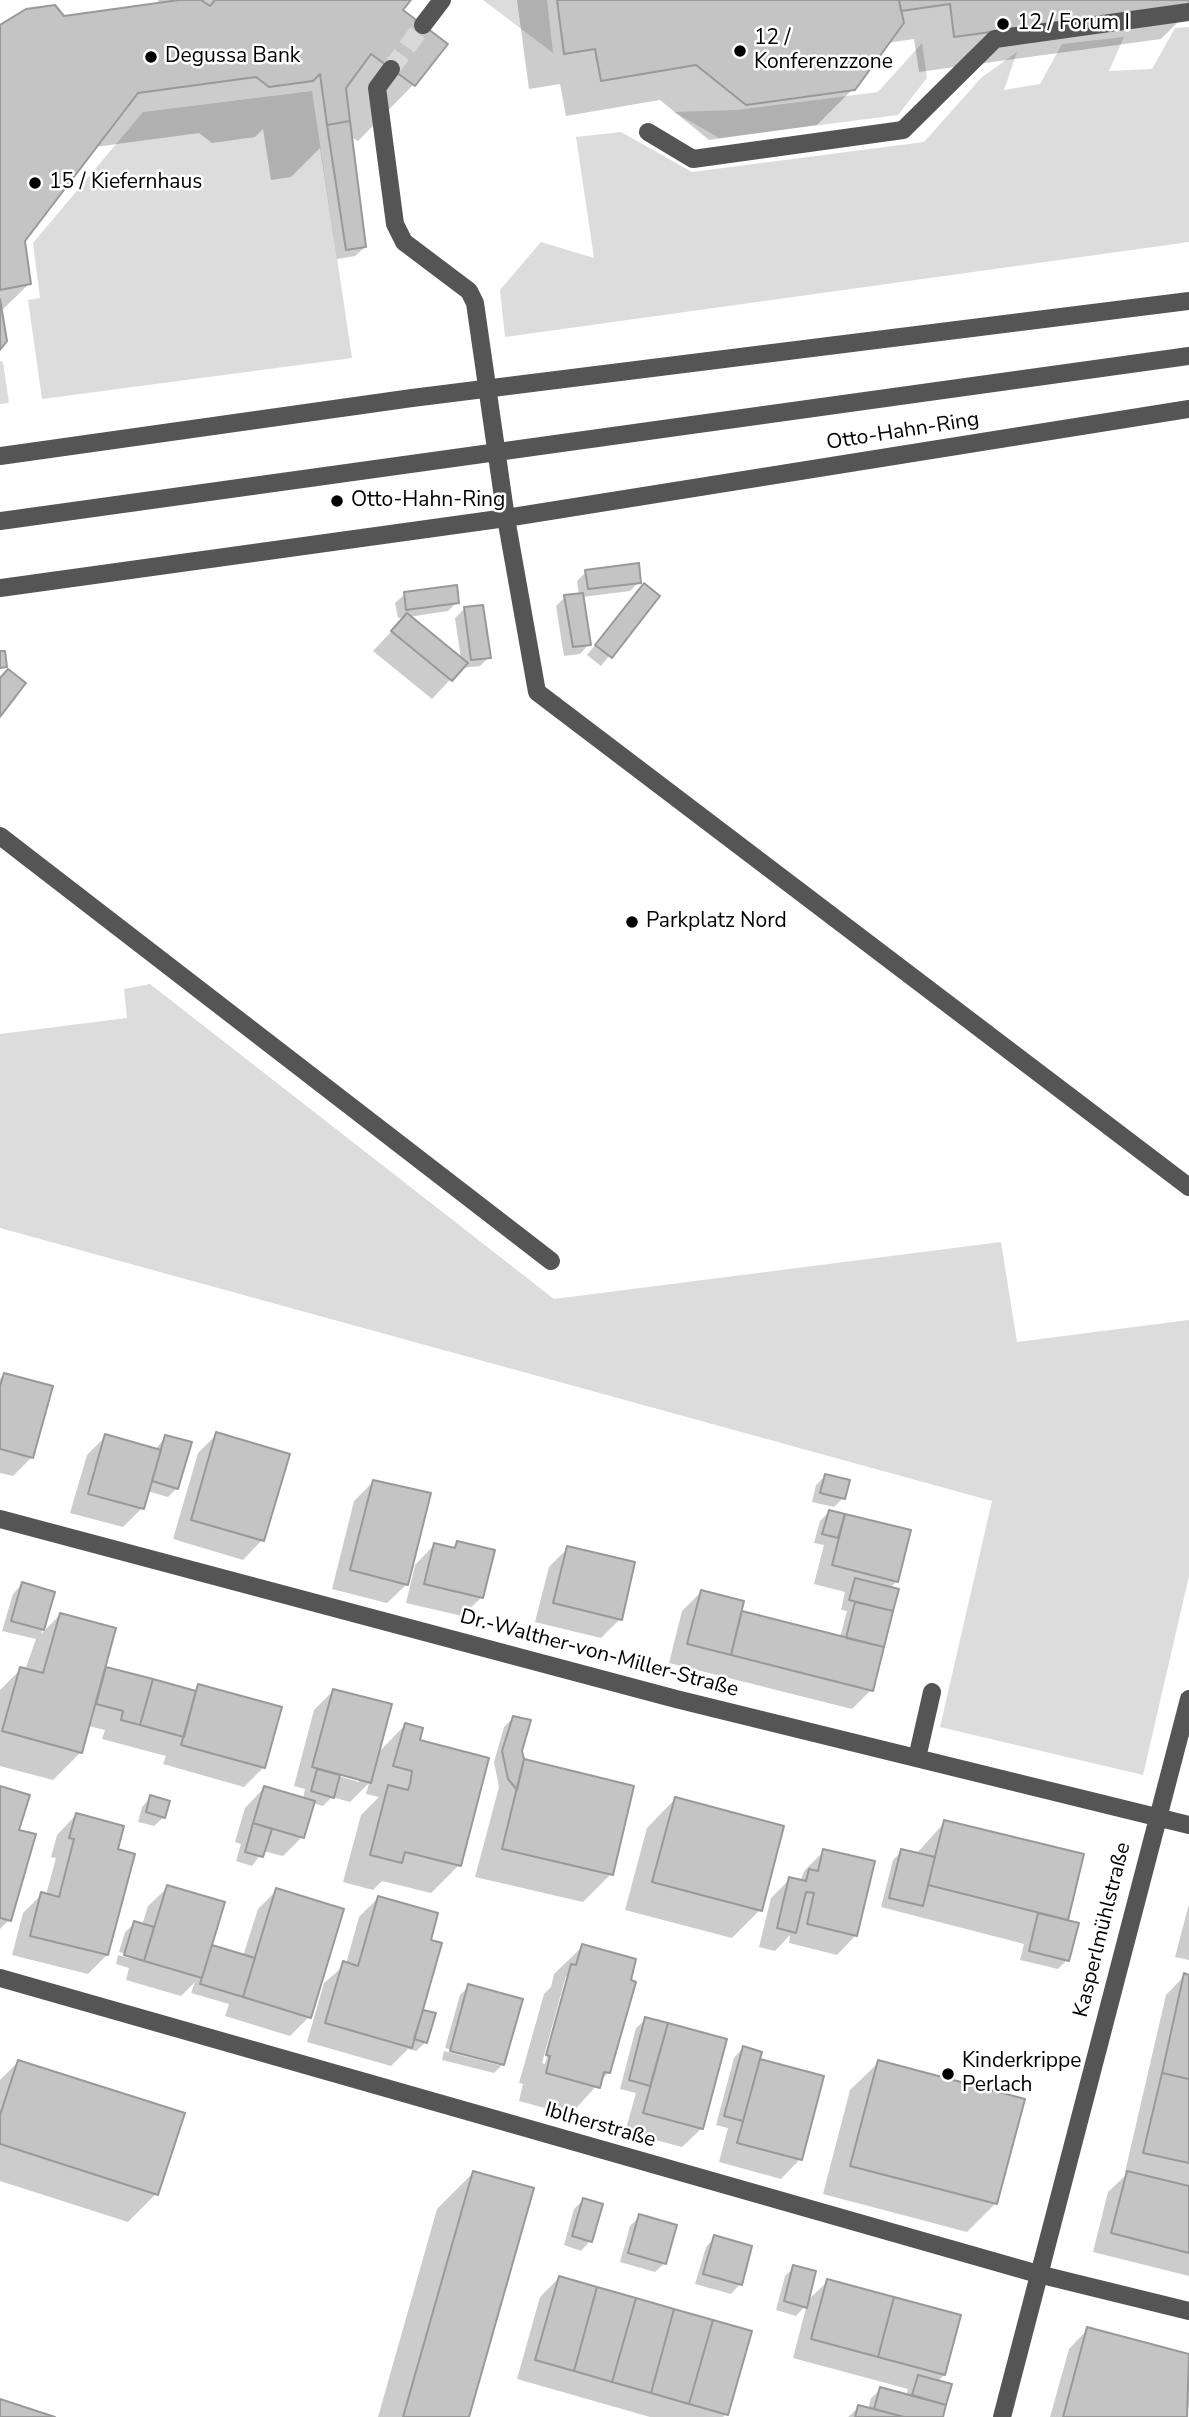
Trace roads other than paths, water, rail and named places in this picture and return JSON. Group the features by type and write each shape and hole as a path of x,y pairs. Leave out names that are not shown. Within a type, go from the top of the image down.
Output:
{"street":[{"path":"423,25 442,0"},
{"path":"648,132 693,159 903,130 995,39 1189,12"},
{"path":"391,69 377,88 395,224 404,242 469,291 475,303 506,518 537,692 1189,1187"},
{"path":"0,456 488,389 1189,301"},
{"name":"Otto-Hahn-Ring","path":"0,521 1189,356"},
{"name":"Otto-Hahn-Ring","path":"0,588 506,518 1189,409"},
{"path":"0,836 551,1261"},
{"name":"Dr.-Walther-von-Miller-Straße","path":"0,1519 676,1699 1189,1825"},
{"path":"917,1758 932,1692"},
{"name":"Kasperlmühlstraße","path":"1002,2417 1156,1817 1189,1699"},
{"name":"Iblherstraße","path":"0,1978 1038,2274 1189,2311"}],"tunnel":[{"path":"391,69 423,25"}],"place":[{"name":"12 / Forum I","path":"1003,24"},
{"name":"12 / Konferenzzone","path":"740,51"},
{"name":"Degussa Bank","path":"151,57"},
{"name":"15 / Kiefernhaus","path":"35,183"},
{"name":"Otto-Hahn-Ring","path":"337,501"},
{"name":"Parkplatz Nord","path":"632,922"},
{"name":"Kinderkrippe Perlach","path":"948,2074"}]}
